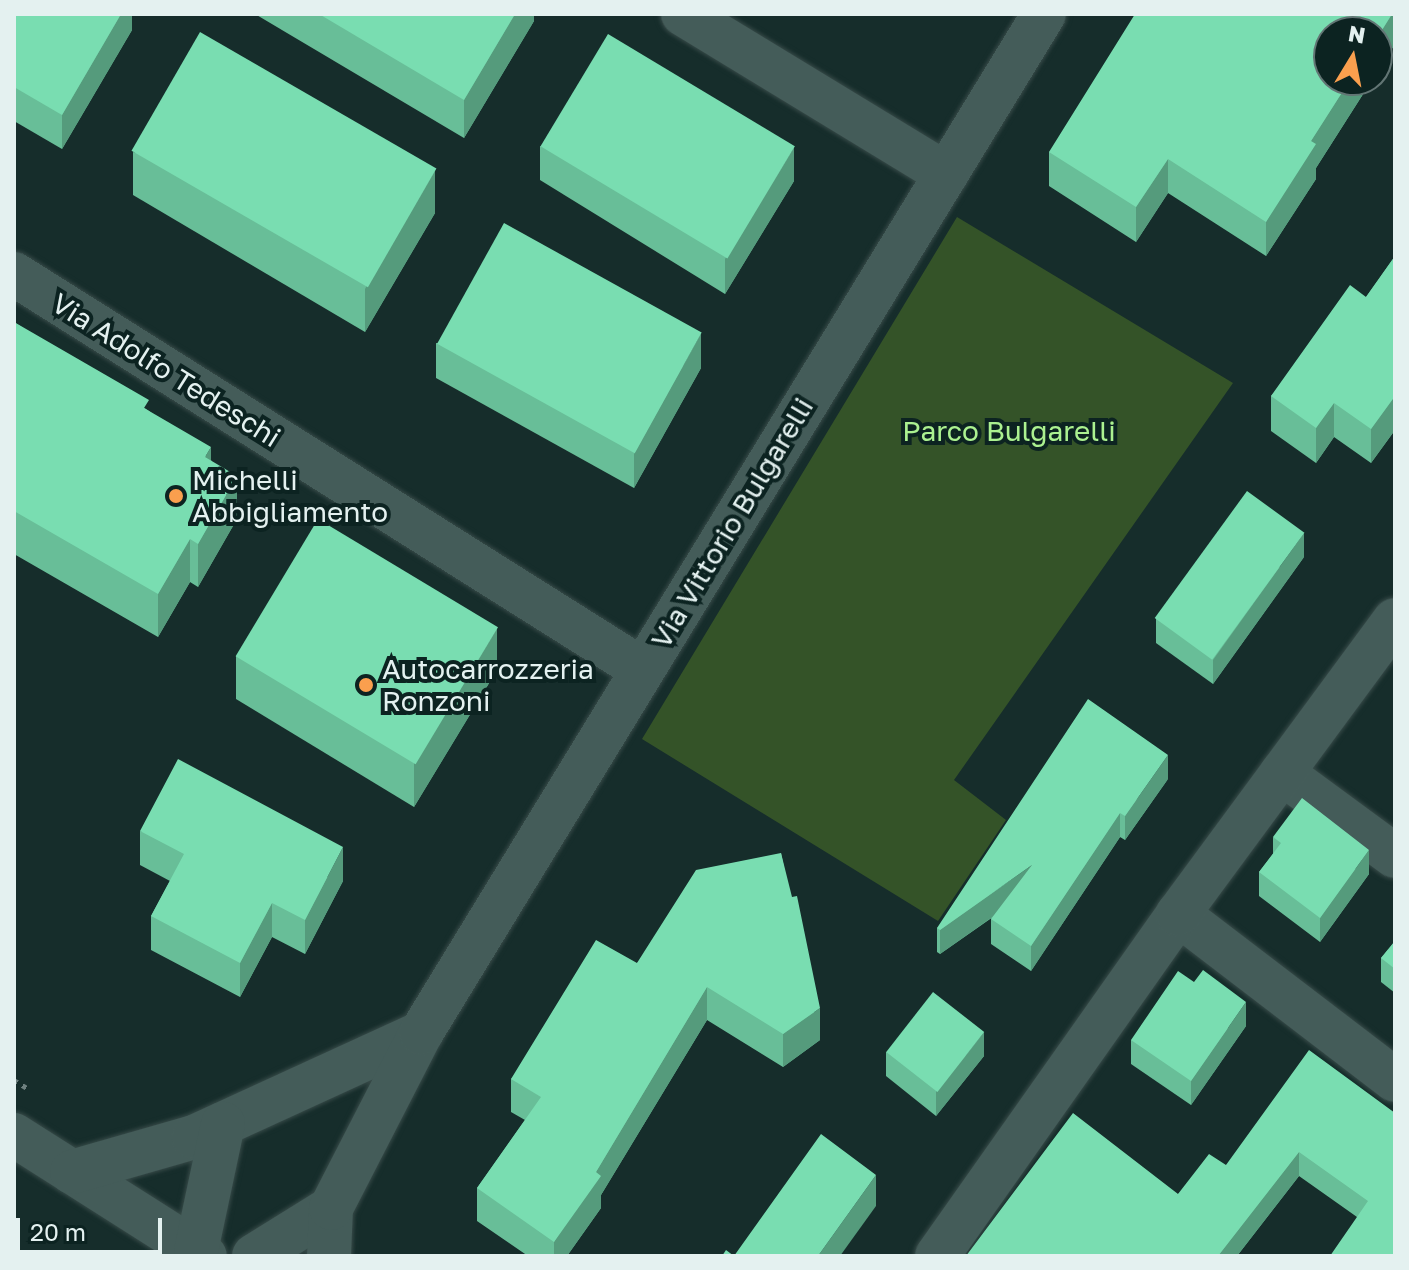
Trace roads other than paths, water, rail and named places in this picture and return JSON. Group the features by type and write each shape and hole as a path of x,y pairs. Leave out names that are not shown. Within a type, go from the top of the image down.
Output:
{"street":[{"path":"683,14 946,174"},
{"name":"Via Vittorio Bulgarelli","path":"329,1256 331,1208 421,1033 1044,14"},
{"name":"Via Adolfo Tedeschi","path":"14,274 643,670"},
{"path":"937,1256 1178,914 1395,620"},
{"path":"1282,773 1395,856"},
{"path":"1178,914 1395,1080"},
{"path":"72,1172 194,1137 421,1033"},
{"path":"14,1135 201,1253 223,1124"},
{"path":"254,1256 331,1208"}],"place":[{"name":"Michelli Abbigliamento","path":"176,496"},
{"name":"Autocarrozzeria Ronzoni","path":"366,685"}],"park label":[{"name":"Parco Bulgarelli","path":"1009,431"}]}
